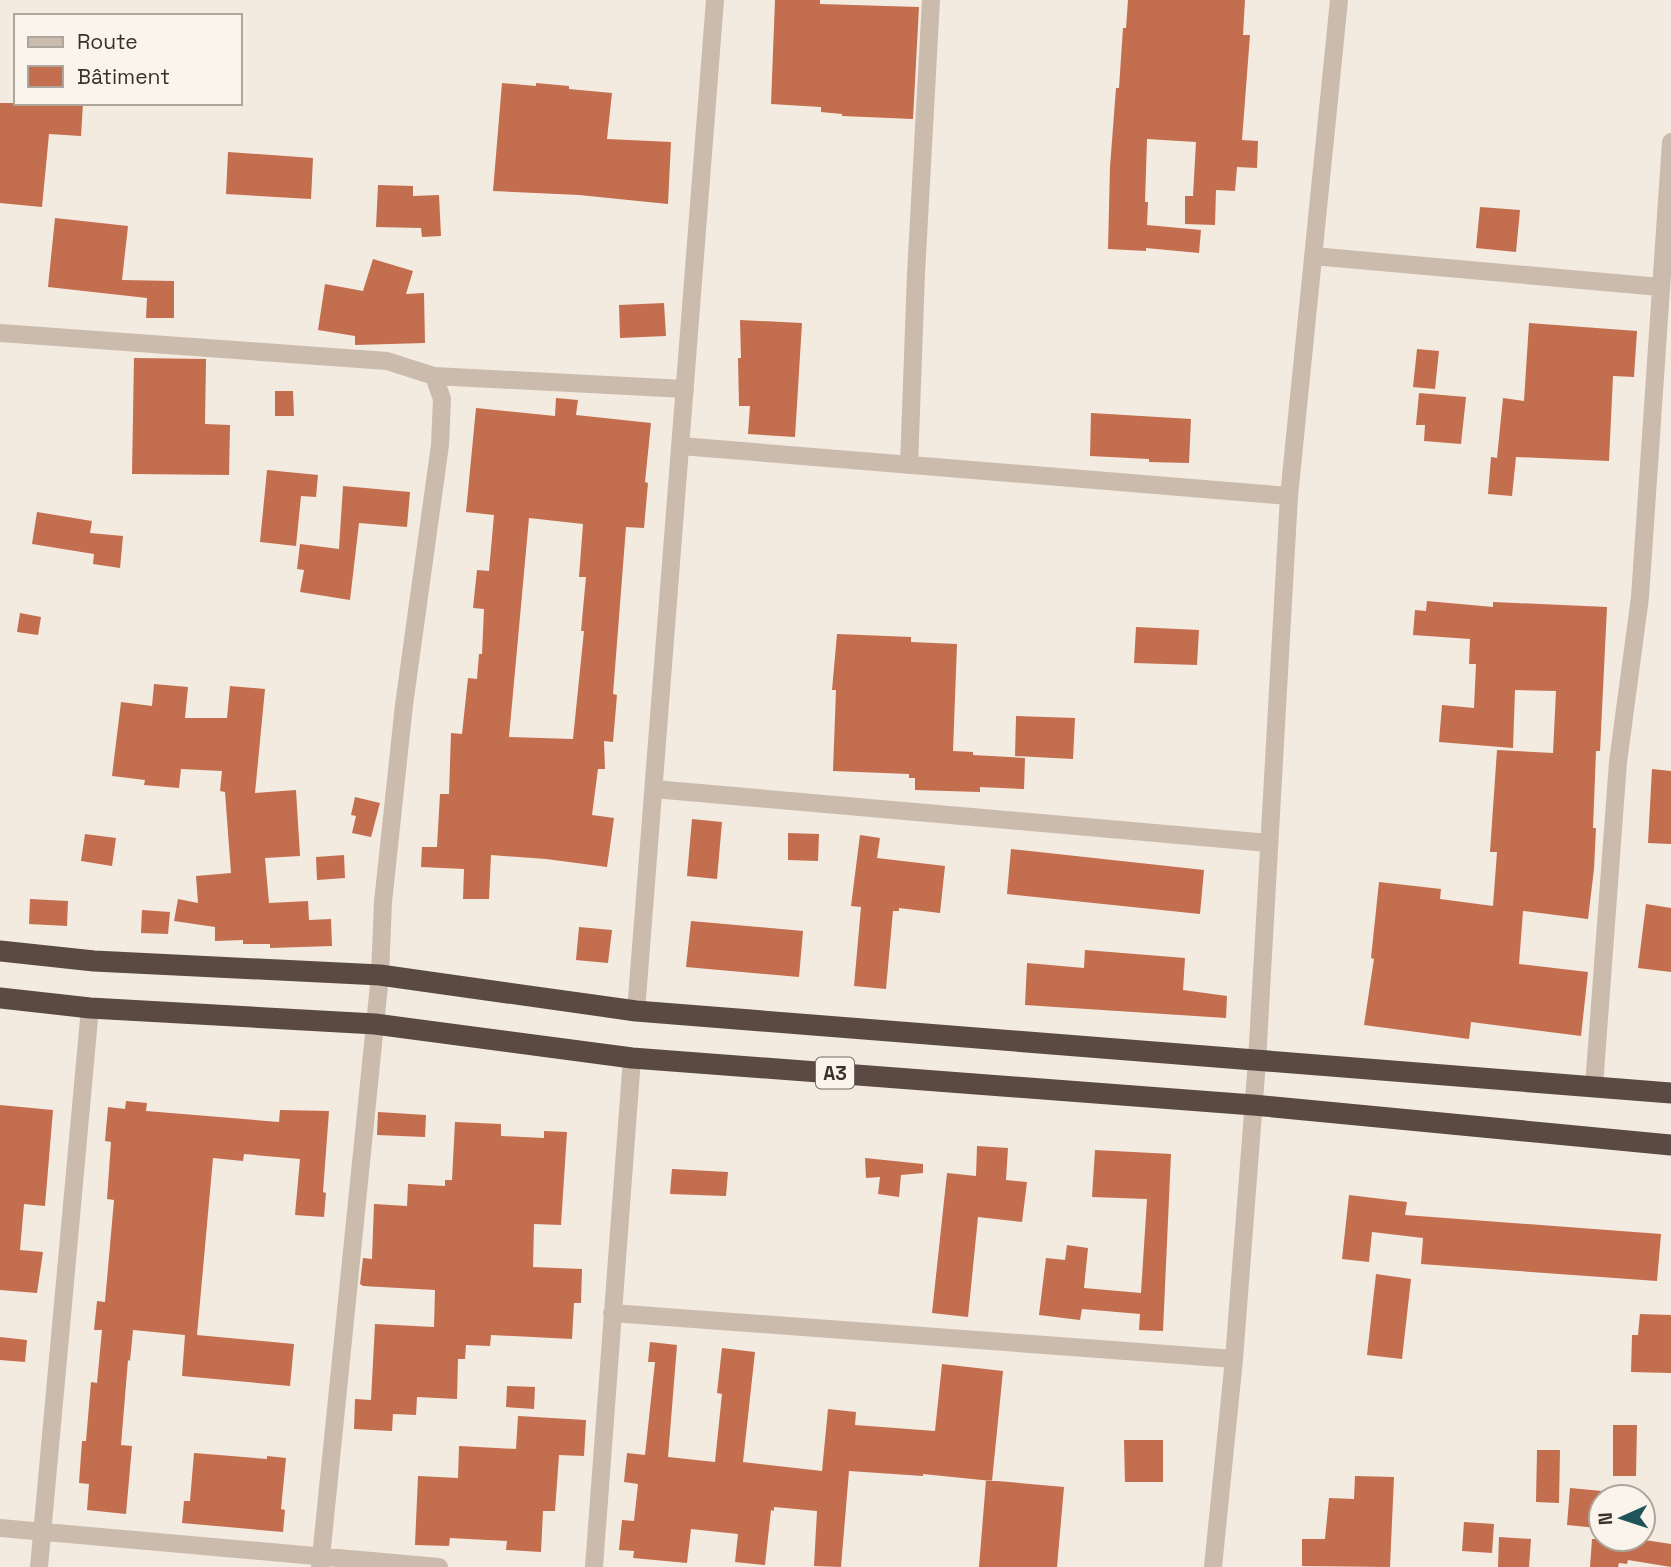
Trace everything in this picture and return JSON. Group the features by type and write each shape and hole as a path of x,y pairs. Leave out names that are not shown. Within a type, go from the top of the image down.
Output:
{"highway":[{"name":"A3","path":"0,951 94,961 380,975 636,1011 1671,1093"},
{"name":"A3","path":"0,998 90,1008 375,1024 632,1058 1253,1105 1671,1145"}],"street":[{"path":"636,1011 715,0"},
{"path":"909,465 931,0"},
{"path":"1213,1567 1234,1359 1257,1061 1289,496 1339,0"},
{"path":"1594,1086 1618,762 1640,597 1671,142"},
{"path":"1313,256 1660,287"},
{"path":"0,332 387,361 434,376 685,389"},
{"path":"321,1561 380,975 383,902 403,718 440,445 442,399 434,376"},
{"path":"681,446 1289,496"},
{"path":"654,789 1269,843"},
{"path":"39,1567 90,1008"},
{"path":"594,1567 632,1058"},
{"path":"612,1313 1234,1359"},
{"path":"0,1528 321,1561 439,1567"}],"building":[{"path":"775,0 820,0 820,4 919,7 913,119 842,116 821,112 821,107 771,104"},
{"path":"1128,0 1245,0 1243,35 1250,35 1242,140 1258,141 1257,168 1237,167 1235,191 1216,190 1215,225 1185,224 1185,196 1193,196 1196,142 1147,139 1147,225 1201,230 1199,253 1146,248 1146,251 1108,249 1116,88 1119,88 1123,28 1126,28"},
{"path":"502,83 569,86 569,89 612,93 607,139 671,142 668,204 579,195 493,191"},
{"path":"0,103 83,105 81,136 49,134 42,207 0,203"},
{"path":"228,152 313,158 311,199 226,194"},
{"path":"378,185 413,186 413,196 439,195 441,236 422,237 421,228 376,227"},
{"path":"1480,207 1520,210 1516,252 1476,248"},
{"path":"55,218 128,226 122,280 174,281 174,318 146,318 147,298 48,287"},
{"path":"373,259 413,271 406,294 424,293 425,343 355,345 355,336 318,330 325,284 363,291"},
{"path":"664,303 666,336 620,338 619,305"},
{"path":"740,320 802,323 795,437 748,434 750,406 739,406"},
{"path":"1529,323 1637,331 1634,377 1613,376 1609,461 1516,457 1512,496 1488,494 1491,457 1497,458 1503,398 1524,401"},
{"path":"1417,349 1439,351 1435,389 1413,387"},
{"path":"134,358 206,359 205,424 230,425 229,475 132,474"},
{"path":"275,391 293,391 294,416 275,416"},
{"path":"1419,393 1466,397 1461,444 1424,441 1425,425 1416,425"},
{"path":"556,398 578,400 576,415 651,423 644,528 626,527 613,694 617,695 613,742 604,741 605,769 598,769 592,815 614,818 607,867 491,855 489,899 463,899 464,869 421,867 422,847 437,847 440,794 449,794 451,733 462,734 468,678 477,679 479,654 482,654 484,609 473,608 477,570 489,571 494,515 466,512 476,408 555,416","holes":["529,518 583,524 579,577 586,577 581,631 584,631 573,739 509,737"]},
{"path":"1091,413 1191,419 1189,463 1090,456"},
{"path":"267,470 318,475 316,497 301,496 296,546 260,542"},
{"path":"343,486 410,492 407,527 359,523 350,600 300,592 304,570 297,569 300,544 339,549"},
{"path":"37,512 92,521 90,533 123,536 120,568 93,564 94,554 32,544"},
{"path":"1427,601 1493,607 1493,602 1607,607 1600,751 1596,751 1594,869 1588,919 1523,911 1519,964 1588,972 1581,1036 1471,1022 1469,1039 1364,1025 1374,959 1371,958 1379,882 1441,889 1440,899 1493,906 1497,852 1490,852 1497,750 1553,753 1556,691 1515,690 1513,748 1439,742 1442,705 1474,708 1476,664 1469,664 1470,639 1413,635 1415,610 1426,611"},
{"path":"20,613 41,617 38,635 17,632"},
{"path":"1136,627 1199,630 1197,665 1134,663"},
{"path":"837,634 911,637 911,642 957,644 953,751 1025,758 1024,789 980,787 980,792 915,790 915,778 909,778 909,774 833,771 836,690 832,690"},
{"path":"154,684 188,687 185,718 227,718 230,686 265,689 255,793 296,790 300,856 265,858 269,903 308,901 309,920 331,919 332,946 270,948 270,944 243,944 243,940 215,941 215,927 174,921 178,899 198,903 196,876 231,873 225,792 220,791 222,771 181,769 179,788 144,785 145,780 112,776 121,702 152,706"},
{"path":"1016,716 1075,718 1073,759 1015,756"},
{"path":"1652,769 1671,771 1671,844 1648,843"},
{"path":"355,797 380,803 371,837 352,833 356,816 351,815"},
{"path":"692,819 722,822 717,879 687,876"},
{"path":"788,833 819,834 818,861 788,860"},
{"path":"85,834 116,838 112,866 81,861"},
{"path":"860,835 880,838 877,858 945,866 940,913 899,908 899,911 893,911 886,989 854,986 861,907 851,906"},
{"path":"1011,849 1204,870 1200,914 1007,894"},
{"path":"344,855 345,878 317,880 316,857"},
{"path":"30,899 68,901 67,926 29,924"},
{"path":"1646,904 1671,908 1671,972 1638,968"},
{"path":"142,910 170,912 168,934 141,933"},
{"path":"691,921 803,931 799,977 686,967"},
{"path":"579,927 612,930 608,963 576,960"},
{"path":"1085,950 1185,958 1183,990 1227,996 1226,1018 1025,1005 1027,963 1084,968"},
{"path":"126,1101 147,1103 146,1111 279,1122 280,1110 329,1111 323,1192 326,1193 324,1217 295,1215 300,1159 244,1154 243,1161 213,1158 197,1335 294,1344 290,1386 182,1376 185,1335 133,1330 121,1445 132,1446 126,1514 87,1510 89,1484 79,1483 91,1382 97,1383 102,1330 94,1330 97,1301 105,1302 114,1200 107,1199 111,1142 105,1141 108,1107 125,1109"},
{"path":"0,1105 53,1110 45,1206 24,1204 20,1250 43,1252 37,1293 0,1290"},
{"path":"378,1112 426,1115 425,1137 377,1135"},
{"path":"455,1122 501,1124 501,1136 544,1138 544,1131 567,1132 561,1225 534,1224 533,1267 582,1269 581,1303 574,1303 572,1339 491,1335 490,1346 466,1345 465,1359 458,1359 457,1399 417,1397 416,1415 393,1414 392,1431 354,1429 355,1399 371,1400 375,1324 434,1327 435,1290 360,1284 363,1258 372,1259 374,1204 407,1206 408,1184 445,1186 445,1180 452,1180"},
{"path":"977,1146 1008,1148 1006,1180 1027,1182 1022,1222 978,1217 968,1317 932,1313 947,1173 976,1176"},
{"path":"1095,1150 1171,1154 1163,1331 1139,1330 1140,1314 1082,1309 1080,1320 1039,1315 1046,1258 1065,1260 1067,1245 1088,1248 1084,1288 1141,1293 1147,1199 1092,1197"},
{"path":"865,1158 923,1164 923,1173 901,1175 899,1197 878,1194 880,1177 866,1178"},
{"path":"672,1169 728,1172 726,1196 670,1194"},
{"path":"1349,1195 1407,1202 1405,1215 1661,1234 1657,1281 1421,1264 1423,1238 1372,1232 1369,1262 1342,1259"},
{"path":"1376,1274 1411,1279 1402,1359 1367,1355"},
{"path":"1640,1314 1671,1315 1671,1373 1631,1372 1632,1335 1638,1335"},
{"path":"0,1337 27,1340 25,1362 0,1360"},
{"path":"650,1342 677,1345 668,1457 715,1462 722,1394 717,1393 722,1348 755,1352 743,1462 822,1471 828,1409 856,1412 855,1425 935,1431 942,1364 1003,1371 992,1481 923,1474 849,1471 841,1567 814,1566 817,1511 774,1507 774,1511 771,1510 765,1565 735,1562 738,1534 691,1529 687,1563 633,1558 634,1551 619,1550 622,1520 634,1521 638,1484 624,1482 627,1453 645,1455 655,1362 648,1362"},
{"path":"507,1386 535,1387 534,1409 506,1407"},
{"path":"518,1416 586,1420 584,1456 559,1455 555,1511 543,1511 541,1552 506,1550 507,1541 450,1538 449,1546 415,1545 418,1476 458,1478 459,1446 516,1449"},
{"path":"1613,1425 1637,1425 1636,1476 1613,1476"},
{"path":"1124,1440 1163,1440 1163,1482 1125,1482"},
{"path":"1537,1450 1560,1450 1559,1503 1536,1502"},
{"path":"194,1453 286,1458 281,1509 285,1510 283,1532 182,1523 184,1501 190,1501"},
{"path":"1355,1476 1394,1477 1390,1567 1302,1566 1302,1539 1325,1539 1329,1498 1354,1499"},
{"path":"986,1480 1064,1487 1057,1567 979,1567"},
{"path":"1570,1488 1587,1490 1587,1527 1567,1525"},
{"path":"1464,1522 1494,1524 1492,1553 1462,1551"},
{"path":"1499,1537 1531,1539 1529,1567 1498,1567"},
{"path":"1657,1542 1671,1544 1671,1567 1628,1560 1627,1564 1619,1563 1618,1567 1590,1567 1591,1553 1657,1553"}]}
